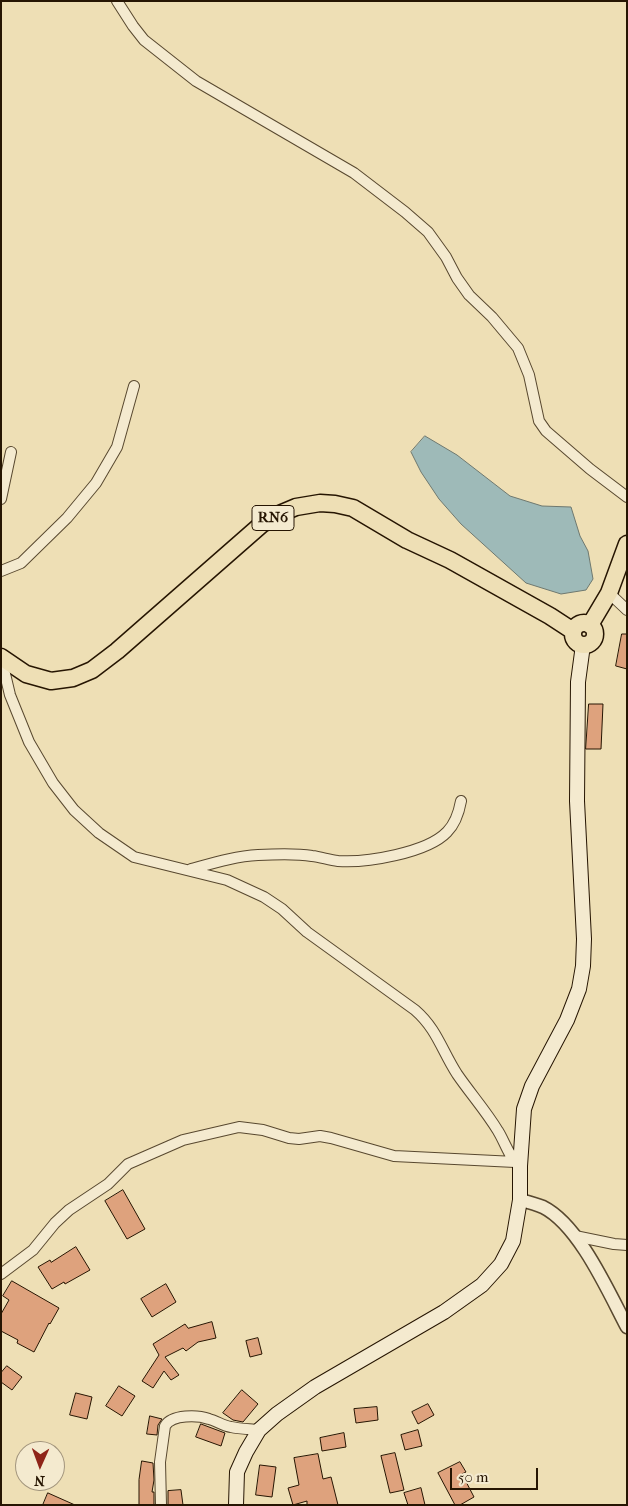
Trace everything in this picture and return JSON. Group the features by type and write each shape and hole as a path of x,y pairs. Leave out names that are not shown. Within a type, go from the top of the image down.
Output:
{"highway":[{"name":"RN6","path":"1,657 26,674 52,681 73,678 92,670 117,651 262,524 296,507 320,503 353,508 407,540 450,560 550,616 573,631 577,643 583,645"},
{"path":"590,625 609,593 627,544"},
{"path":"573,631 576,626 582,623 593,627 594,639 590,644 583,645"}],"main road":[{"path":"237,1505 238,1472 246,1452 259,1430 277,1414 315,1387 444,1312 482,1284 501,1264 513,1241 520,1200 518,1164 524,1109 532,1086 567,1020 579,990 583,966 584,939 577,801 578,682 583,645"}],"street":[{"path":"117,1 144,40 196,81 354,173 428,232 446,257 469,296 492,317 518,348 529,375 539,421 546,431 590,469 627,497"},
{"path":"1,571 21,563 67,518 96,483 117,447 134,386"},
{"path":"1,499 11,452"},
{"path":"609,593 627,610"},
{"path":"1,657 10,695 29,742 53,783 74,810 99,833 126,852 144,860 227,880 264,897 282,909 307,932 426,1019 457,1074 497,1130 518,1164"},
{"path":"189,870 224,860 256,855 310,855 338,861 370,861 399,854 425,847 447,833 458,816 461,801"},
{"path":"1,1274 33,1250 55,1223 69,1210 108,1184 128,1164 183,1140 239,1127 253,1128 299,1140 320,1136 331,1138 394,1156 518,1164"},
{"path":"520,1200 543,1207 559,1219 575,1236 600,1276 627,1327"},
{"path":"575,1236 627,1245"},
{"path":"161,1505 160,1462 167,1422 174,1418 198,1417 210,1419 218,1424 232,1428 259,1430"}],"water":[{"path":"425,436 457,455 510,496 542,506 571,507 580,536 588,551 593,579 586,590 561,594 526,583 461,524 439,499 421,472 411,452"}],"building":[{"path":"622,634 627,634 627,669 616,666"},
{"path":"589,704 603,704 601,749 586,749"},
{"path":"123,1190 145,1229 127,1239 105,1201"},
{"path":"76,1247 90,1270 52,1289 38,1267 50,1260 51,1262"},
{"path":"12,1281 59,1308 34,1352 17,1343 18,1340 1,1331 1,1314 9,1300 3,1296"},
{"path":"166,1284 176,1302 152,1317 141,1299"},
{"path":"212,1322 216,1338 198,1342 186,1351 183,1348 165,1357 179,1375 171,1380 164,1371 153,1388 142,1381 159,1355 153,1344 185,1324 188,1328"},
{"path":"258,1338 262,1354 250,1357 246,1341"},
{"path":"7,1366 22,1377 12,1390 1,1382 1,1373"},
{"path":"119,1386 135,1396 122,1416 106,1406"},
{"path":"242,1390 258,1404 243,1422 233,1420 223,1413"},
{"path":"76,1393 92,1397 87,1419 70,1415"},
{"path":"428,1404 434,1415 418,1424 412,1412"},
{"path":"377,1407 378,1420 356,1423 354,1409"},
{"path":"150,1416 162,1419 158,1425 157,1435 147,1434"},
{"path":"201,1424 225,1433 221,1446 196,1437"},
{"path":"418,1430 422,1446 405,1450 401,1435"},
{"path":"344,1433 346,1447 322,1451 320,1438"},
{"path":"395,1453 404,1490 390,1493 381,1456"},
{"path":"318,1454 323,1479 331,1477 338,1505 307,1505 307,1501 293,1505 288,1488 299,1485 294,1458"},
{"path":"142,1461 153,1463 154,1480 152,1492 154,1492 154,1505 139,1505 139,1480"},
{"path":"460,1462 466,1472 462,1474 474,1497 460,1505 455,1505 438,1473"},
{"path":"260,1465 276,1467 272,1497 256,1495"},
{"path":"421,1488 425,1505 408,1505 404,1493"},
{"path":"181,1490 183,1505 168,1505 168,1491"},
{"path":"48,1493 75,1505 43,1505"}]}
